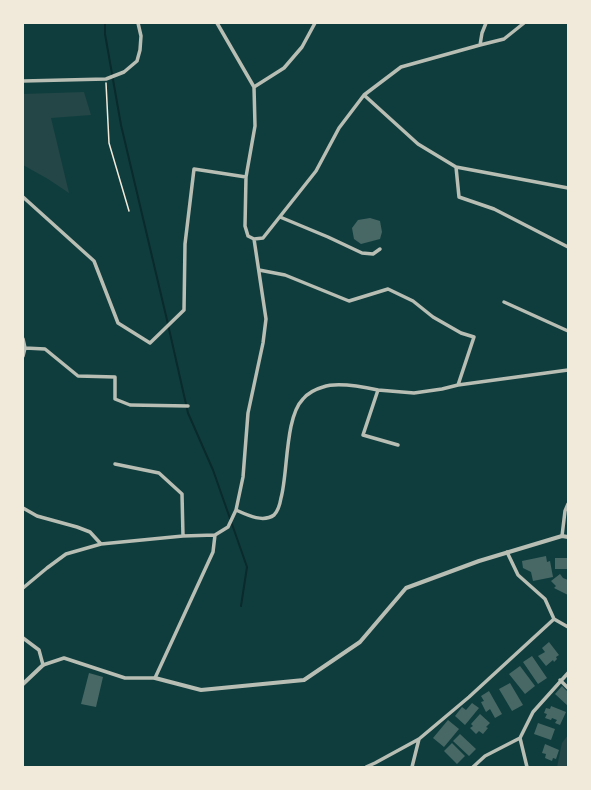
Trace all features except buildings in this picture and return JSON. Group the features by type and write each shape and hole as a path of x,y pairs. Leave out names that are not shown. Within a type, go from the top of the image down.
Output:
{"street":[{"path":"23,82 106,79 124,72 137,61 140,50 141,36 138,23"},
{"path":"217,23 254,87 255,126 246,177 245,226 248,236 254,239 263,238 316,171 338,128 364,95 401,67 504,39 524,23"},
{"path":"254,87 284,68 302,47 315,23"},
{"path":"480,45 482,33 486,23"},
{"path":"364,95 418,144 456,167 568,188"},
{"path":"456,167 459,197 494,209 568,247"},
{"path":"23,197 94,261 118,323 150,343 184,310 185,244 194,169 246,177"},
{"path":"280,217 362,253 373,254 380,249"},
{"path":"23,588 66,554 101,544 183,536 216,535 228,527 236,510 243,477 248,413 263,343 266,320 254,239"},
{"path":"259,270 285,275 349,301 388,289 414,301 433,317 461,333 474,337 458,385"},
{"path":"504,302 568,331"},
{"path":"23,339 25,348 23,356"},
{"path":"25,348 45,349 78,376 115,377 116,399 130,405 188,406"},
{"path":"236,510 248,516 267,518 274,514 279,507 283,490 290,433 296,408 302,399 310,392 325,386 356,386 378,390 414,393 458,385 568,370"},
{"path":"378,390 363,435 398,445"},
{"path":"115,464 159,473 182,494 183,536"},
{"path":"562,536 565,511 568,504"},
{"path":"23,508 37,516 77,526 90,532 101,544"},
{"path":"155,678 213,552 216,535"},
{"path":"23,684 43,665 64,658 125,678 155,678 200,690 304,680 360,642 406,588 507,552 562,536 568,537"},
{"path":"507,552 518,575 545,599 554,619 568,627"},
{"path":"366,767 419,739 469,697 554,619"},
{"path":"23,638 39,650 43,665"},
{"path":"474,767 484,756 520,738 533,712 560,680 568,673"},
{"path":"560,680 568,688"},
{"path":"520,738 527,767"},
{"path":"412,767 419,739"}],"path":[{"path":"106,79 109,143 129,211"}],"shaded area":[{"path":"84,92 91,115 51,118 69,193 23,165 23,94"},
{"path":"568,735 568,767 557,767 562,743"}],"waterway":[{"path":"105,23 105,34 121,125 188,413 213,470 247,567 241,606"}]}
